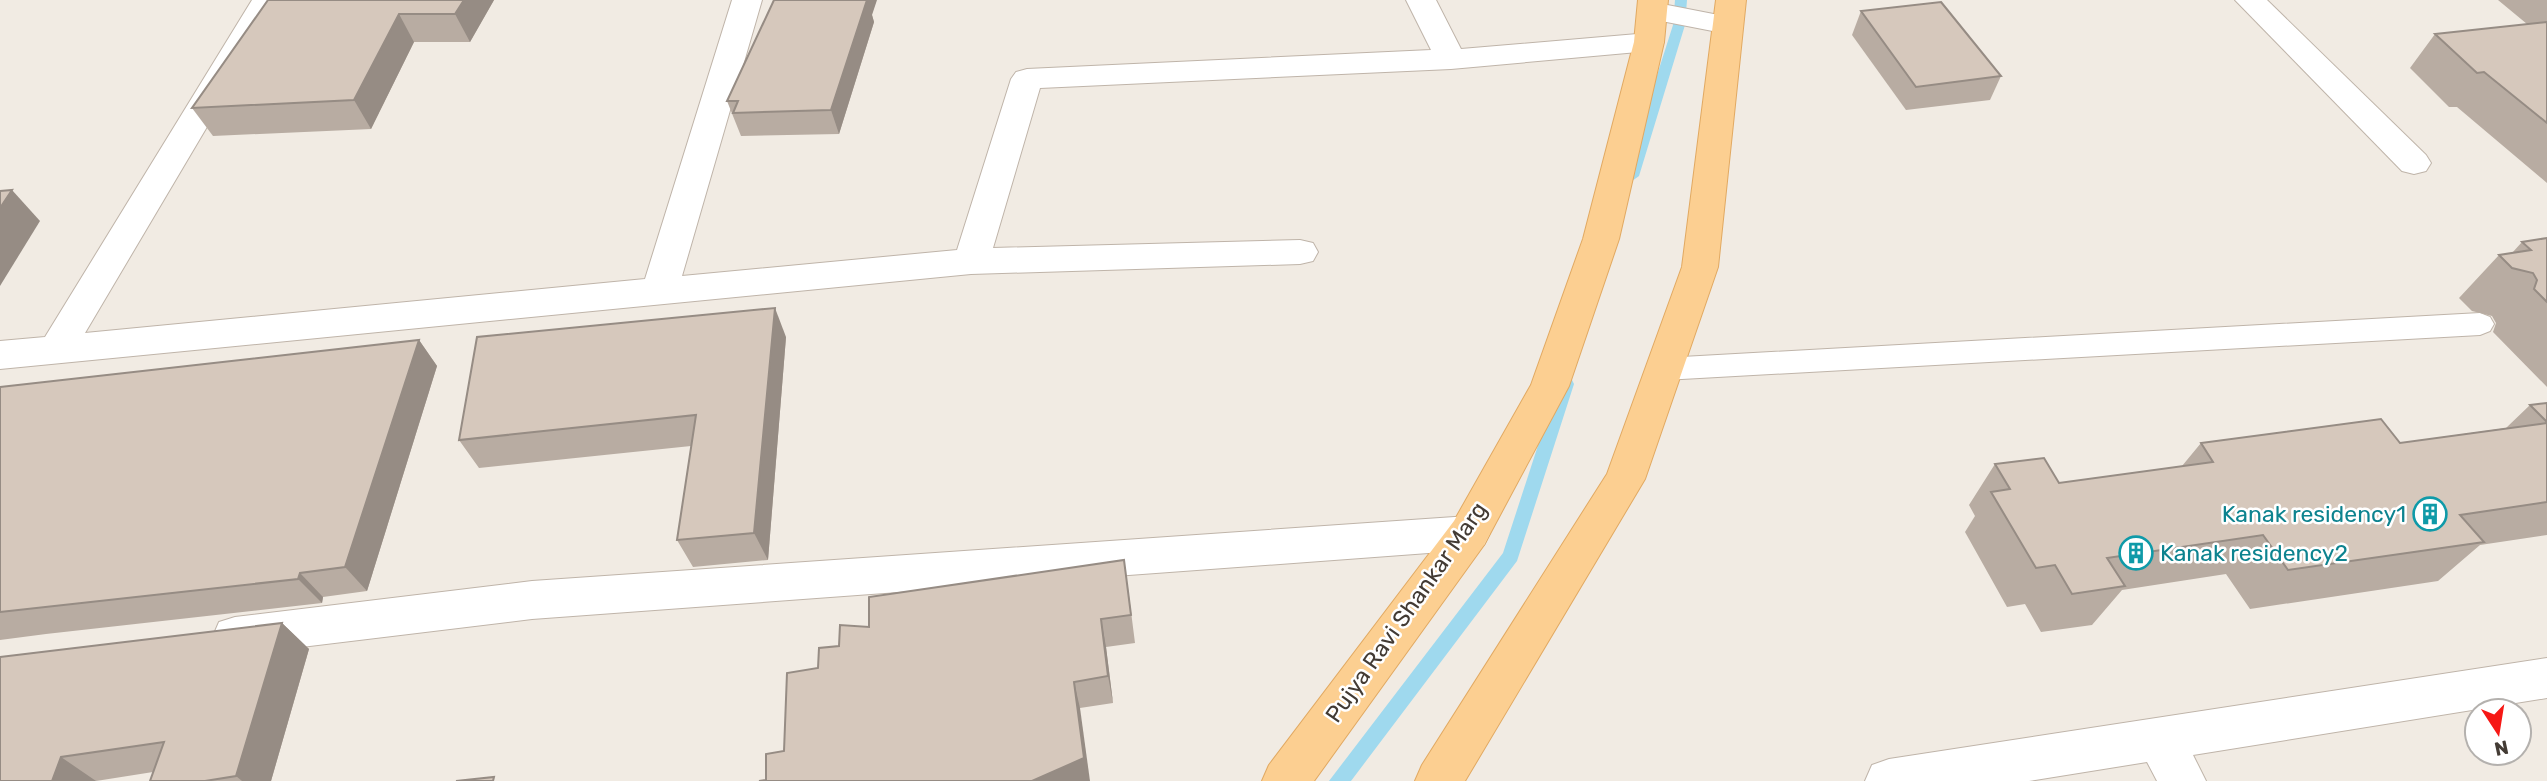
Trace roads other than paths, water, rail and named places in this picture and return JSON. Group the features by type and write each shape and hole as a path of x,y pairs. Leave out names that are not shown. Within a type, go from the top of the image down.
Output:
{"main road":[{"path":"1439,781 1625,479 1700,267 1729,13"},
{"name":"Pujya Ravi Shankar Marg","path":"1286,781 1469,533 1549,386 1601,239 1651,18"}],"street":[{"path":"56,349 267,0"},
{"path":"660,291 747,0"},
{"path":"1421,0 1451,59"},
{"path":"2250,0 2414,163"},
{"path":"971,261 1027,79 1451,59 1651,18 1729,13"},
{"path":"0,355 971,261 1300,252"},
{"path":"191,641 533,600 1469,533"},
{"path":"1889,781 2547,678"},
{"path":"2159,739 2182,781"}],"lane":[{"path":"1664,369 2480,324"}],"waterway":[{"path":"1632,176 1679,25 1681,0"},
{"path":"1339,781 1511,556 1566,384"}],"place":[{"name":"Kanak residency1","path":"2430,514"},
{"name":"Kanak residency2","path":"2136,553"}]}
